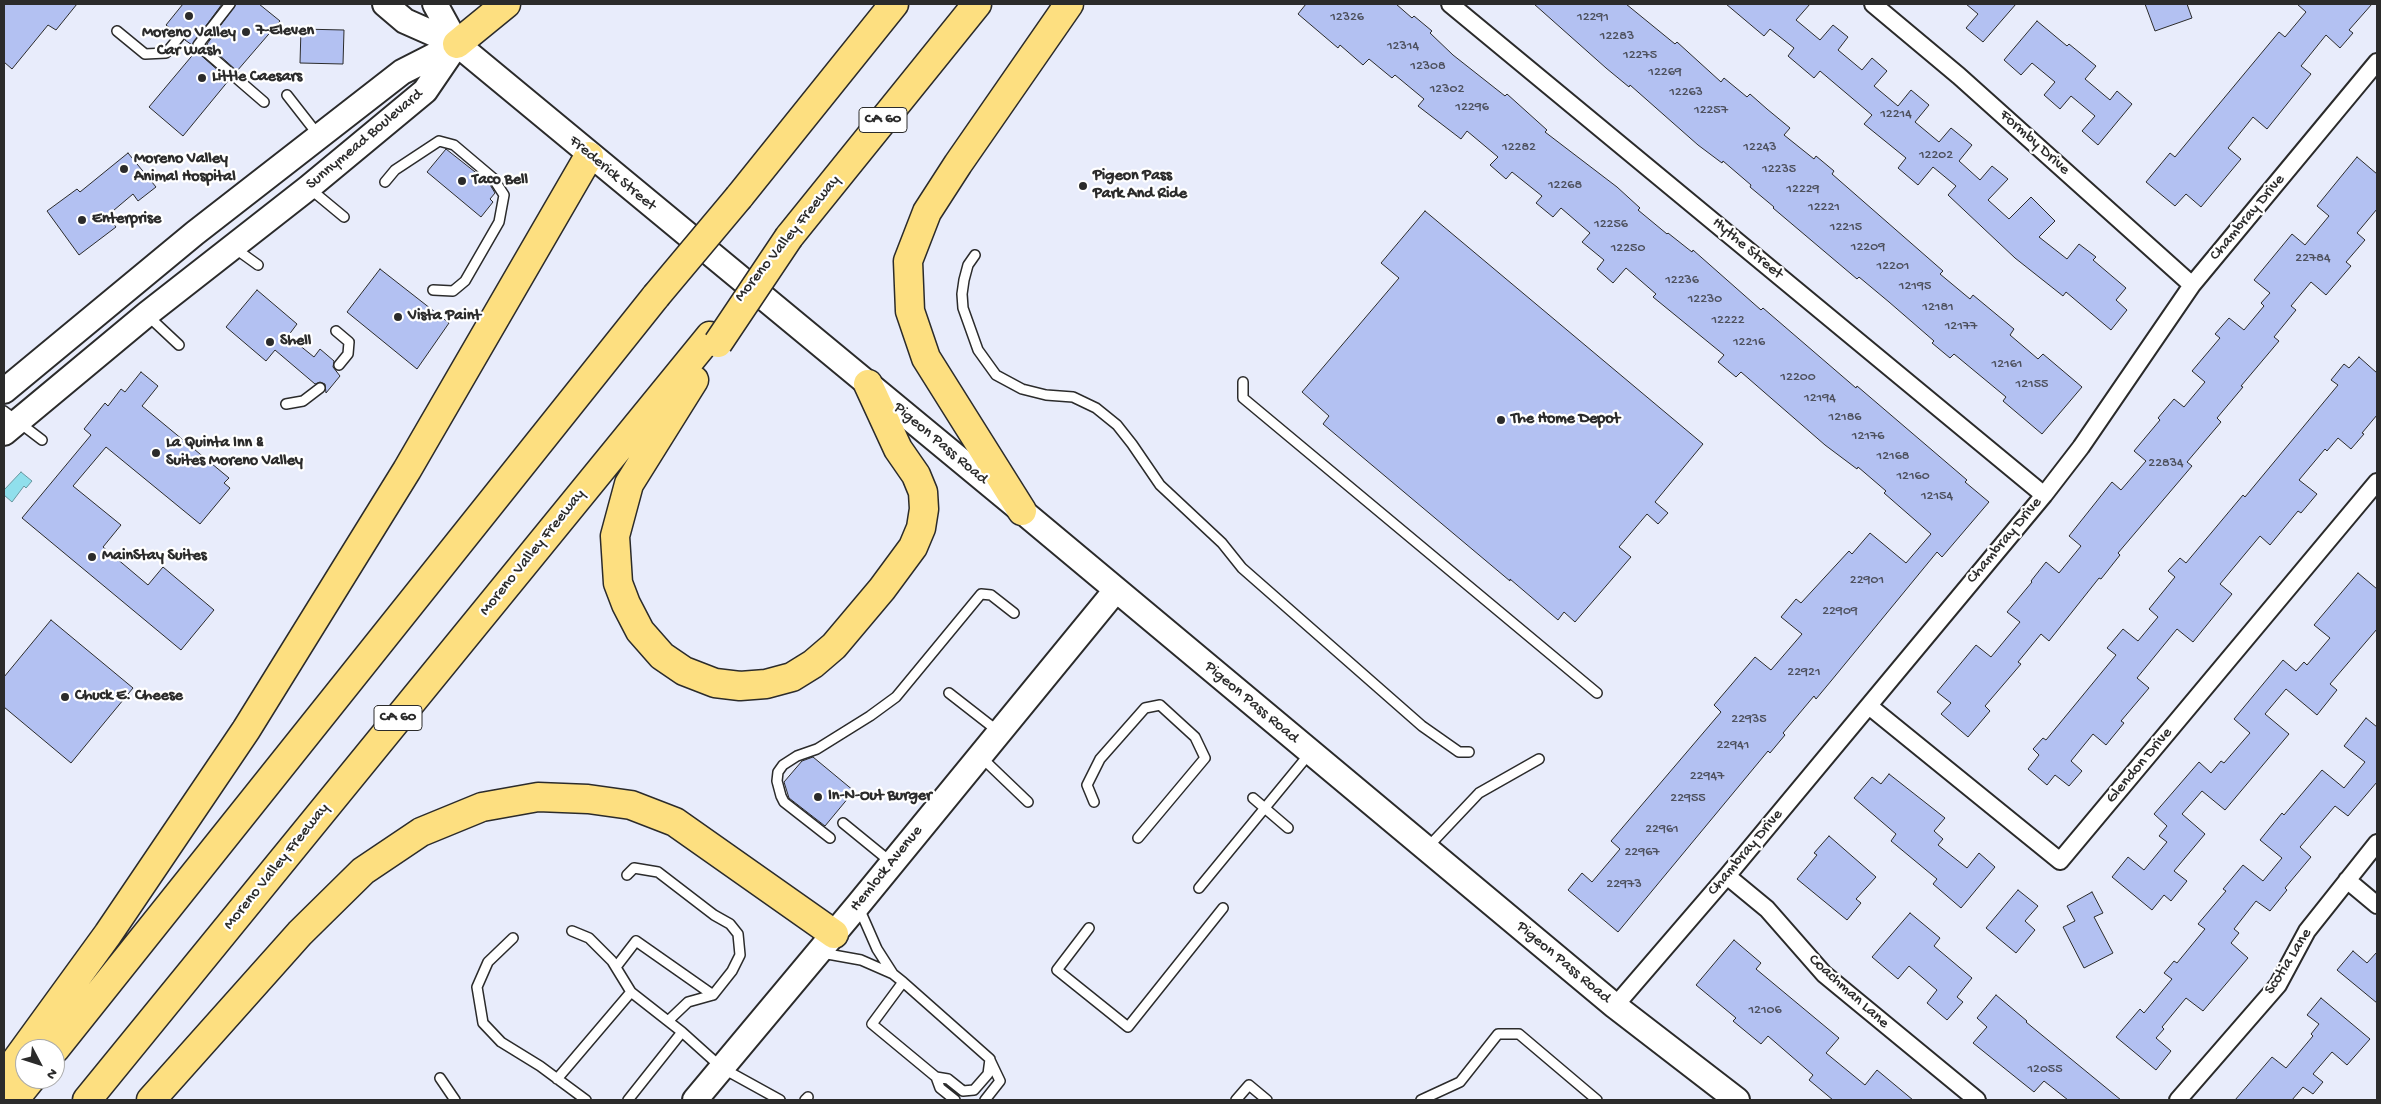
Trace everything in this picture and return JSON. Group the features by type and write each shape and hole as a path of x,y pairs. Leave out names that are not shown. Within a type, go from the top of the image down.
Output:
{"highway":[{"path":"457,44 506,4"},
{"path":"63,1039 656,296 739,197 894,4"},
{"name":"Moreno Valley Freeway","path":"87,1100 714,340 789,237 977,4"},
{"path":"1022,511 926,358 910,311 908,261 927,212 1069,4"},
{"path":"4,1077 108,934 246,730 406,470 589,156"},
{"path":"714,340 629,484 615,536 618,583 640,631 662,656 684,672 715,683 740,686 766,684 792,677 813,664 840,639 882,589 913,547 921,528 924,509 923,492 916,474 898,449 868,384"},
{"path":"151,1100 300,932 363,871 420,832 482,807 538,797 588,799 631,806 675,822 826,943"},
{"path":"14,1100 23,1089"}],"main road":[{"name":"Frederick Street","path":"385,4 405,21 457,44 589,156 768,303"},
{"name":"Frederick Street","path":"435,4 457,44"},
{"name":"Sunnymead Boulevard","path":"4,392 195,234 402,72 457,44"},
{"name":"Sunnymead Boulevard","path":"9,421 100,354 147,314 308,188 425,91 457,44"},
{"path":"147,314 150,292 180,262 195,234"},
{"path":"100,354 104,333 123,313 116,301"},
{"name":"Pigeon Pass Road","path":"768,303 1022,511 1310,753 1727,1097"},
{"name":"Hemlock Avenue","path":"695,1100 858,905 1116,590"}],"street":[{"name":"Hythe Street","path":"1450,4 2044,495"},
{"name":"Formby Drive","path":"1874,4 1959,76 2192,286"},
{"name":"Chambray Drive","path":"1615,1006 1727,876 2044,495 2081,447 2192,286 2377,62"},
{"name":"Glendon Drive","path":"1869,706 2060,861 2377,482"},
{"name":"Scotia Lane","path":"2178,1100 2278,985 2307,931 2377,843"},
{"name":"Coachman Lane","path":"1727,876 1767,909 1824,974 1977,1100"},
{"path":"2347,880 2377,905"}],"lane":[{"path":"230,4 198,45 264,102"},
{"path":"117,31 145,54 166,53 180,36"},
{"path":"287,95 319,136"},
{"path":"384,182 395,170 439,141 454,145 493,178 504,195 499,222 465,281 453,291 433,290"},
{"path":"308,188 344,217"},
{"path":"233,247 258,265"},
{"path":"974,254 968,265 964,280 963,308 978,350 996,375 1022,389 1046,395 1073,397 1096,408 1117,426 1132,444 1160,485 1222,543 1242,568 1422,726 1459,752 1469,752"},
{"path":"147,314 179,344"},
{"path":"336,331 349,342 348,354 339,365"},
{"path":"1243,382 1243,398 1597,693"},
{"path":"286,404 303,402 320,388"},
{"path":"9,421 42,440"},
{"path":"830,838 784,802 780,796 777,781 778,772 783,765 797,756 817,749 870,716 896,697 981,594 991,595 1014,613"},
{"path":"949,693 1000,732"},
{"path":"1094,802 1087,785 1100,759 1145,708 1160,705 1195,737 1205,758 1138,838"},
{"path":"1199,888 1310,753"},
{"path":"980,756 1028,802"},
{"path":"1426,849 1479,793 1538,759"},
{"path":"1253,798 1288,828"},
{"path":"843,823 892,863"},
{"path":"627,875 634,868 658,872 714,915 730,924 738,934 740,956 732,972 713,995 688,1002 668,1021"},
{"path":"858,905 877,949 893,974"},
{"path":"1089,928 1057,970 1128,1027 1223,908"},
{"path":"572,931 589,938 616,967 631,992 682,1032 722,1068 780,1100"},
{"path":"513,938 488,962 477,987 483,1023 501,1042 586,1100"},
{"path":"616,967 636,941 713,995"},
{"path":"826,943 893,974 990,1059 1000,1081 985,1100"},
{"path":"903,982 872,1024 936,1077 948,1079 963,1090 974,1090 988,1074 990,1059"},
{"path":"557,1079 631,992"},
{"path":"628,1100 682,1032"},
{"path":"1421,1100 1460,1082 1498,1034 1519,1034 1597,1100"},
{"path":"936,1077 940,1088 955,1100"},
{"path":"440,1078 455,1100"},
{"path":"1236,1100 1248,1085 1267,1100"}],"water":[{"path":"21,472 32,481 26,488 24,486 12,502 4,495 4,490"}],"building":[{"path":"4,4 77,4 56,30 48,25 12,69 4,62"},
{"name":"Moreno Valley Car Wash","path":"183,4 222,4 192,45 185,40 186,34 184,31 175,32 166,25"},
{"name":"7-Eleven","path":"236,4 259,4 280,21 237,71 207,44"},
{"path":"1306,4 1396,4 1412,18 1414,16 1432,31 1430,33 1453,55 1505,96 1507,94 1547,130 1545,132 1617,187 1640,208 1638,210 1667,234 1692,252 1693,250 1761,310 1763,308 1856,388 1857,386 1967,480 1965,482 1989,502 1942,557 1937,552 1816,699 1814,696 1783,733 1785,735 1770,753 1768,751 1618,932 1568,890 1582,873 1592,882 1620,849 1611,841 1721,712 1714,705 1755,657 1771,670 1802,634 1781,617 1796,599 1801,603 1849,551 1852,554 1870,533 1906,563 1931,534 1884,493 1886,491 1858,467 1857,469 1825,445 1741,372 1736,377 1718,362 1724,355 1653,297 1656,294 1626,268 1613,283 1597,269 1604,260 1582,242 1590,233 1561,208 1553,217 1536,203 1542,196 1512,172 1506,179 1490,165 1498,157 1467,131 1461,139 1418,106 1424,99 1395,75 1392,78 1369,59 1363,65 1340,45 1338,48 1298,14"},
{"path":"1534,4 1626,4 1675,44 1677,42 1721,82 1724,78 1747,97 1750,94 1790,128 1784,135 1814,159 1816,156 1834,171 1832,174 1943,271 1940,274 1970,299 1973,295 2014,329 2010,335 2038,359 2043,354 2082,387 2042,434 2003,401 2006,397 1954,354 1950,358 1932,343 1934,341 1889,302 1859,277 1857,279 1773,208 1750,187 1751,185 1723,161 1722,163 1698,145 1630,85 1629,87 1606,68"},
{"path":"1726,4 1810,4 1796,20 1820,40 1833,25 1848,37 1838,50 1862,70 1872,58 1887,71 1874,86 1898,106 1911,90 1929,105 1915,122 1939,142 1951,128 1972,145 1959,161 1980,180 1992,166 2008,179 1988,200 2009,219 2031,197 2055,221 2039,237 2067,259 2079,244 2096,257 2093,260 2126,288 2116,300 2127,310 2111,330 2066,292 2063,296 2015,258 1948,195 1956,186 1933,167 1918,185 1898,168 1906,158 1864,124 1872,115 1820,71 1814,78 1788,56 1794,48 1770,29 1764,36"},
{"path":"1966,4 2016,4 1983,42 1966,28 1978,14"},
{"path":"2145,4 2187,4 2192,18 2155,31"},
{"path":"2297,4 2372,4 2349,30 2353,33 2340,48 2326,35 2301,66 2311,74 2267,129 2253,117 2228,148 2241,159 2201,207 2186,194 2175,206 2146,182 2170,153 2175,157 2279,32 2285,37 2306,12"},
{"path":"2037,21 2067,46 2069,44 2096,66 2085,79 2110,100 2117,91 2132,104 2098,145 2082,131 2095,116 2071,96 2060,109 2044,95 2055,82 2032,63 2021,75 2004,60"},
{"path":"301,29 344,30 343,64 300,63"},
{"path":"196,51 229,80 183,136 149,107"},
{"name":"Taco Bell","path":"446,149 489,183 495,193 490,199 493,202 481,217 427,172"},
{"path":"128,153 156,187 138,201 133,194 107,216 116,227 79,255 47,211 77,189 80,192"},
{"path":"2357,157 2377,174 2377,209 2357,233 2365,240 2346,262 2351,266 2326,295 2311,282 2291,306 2296,310 2274,337 2279,341 2217,418 2221,422 2187,462 2192,466 2118,553 2120,555 2101,579 2099,578 2049,641 2041,634 2018,662 2021,664 1985,706 1990,711 1968,737 1941,714 1951,703 1937,692 1976,645 1991,657 2020,622 2007,612 2046,562 2059,573 2081,546 2069,536 2112,482 2121,490 2146,461 2134,451 2160,420 2158,418 2174,399 2184,407 2205,382 2192,371 2220,338 2215,334 2229,318 2244,330 2264,306 2261,303 2270,293 2254,280 2292,234 2305,245 2329,216 2317,206"},
{"name":"The Home Depot","path":"1425,211 1703,444 1655,502 1668,513 1658,524 1647,514 1619,547 1631,557 1575,622 1564,612 1558,620 1323,424 1329,416 1302,392 1399,278 1381,263"},
{"name":"Vista Paint","path":"380,269 449,323 417,369 347,312"},
{"name":"Shell","path":"257,290 297,324 288,336 314,357 320,349 334,361 333,367 340,376 326,393 325,384 320,382 315,384 275,350 266,361 226,327"},
{"path":"2359,357 2377,373 2377,415 2362,433 2364,434 2351,449 2338,438 2327,451 2325,449 2299,480 2317,494 2301,513 2298,511 2270,545 2260,536 2220,584 2232,594 2193,642 2177,629 2137,678 2149,688 2121,721 2124,723 2106,745 2093,734 2071,761 2082,771 2069,786 2055,775 2047,785 2028,769 2039,755 2033,749 2043,738 2046,740 2116,655 2107,648 2123,629 2138,641 2158,617 2149,609 2175,577 2168,571 2180,558 2186,563 2243,495 2245,497 2338,385 2331,380 2344,364 2349,368"},
{"path":"141,372 158,386 142,406 229,478 224,483 230,488 200,524 106,447 73,486 121,525 103,547 148,585 163,567 214,610 181,650 22,518 91,435 84,429 105,403 108,406 121,389 125,392"},
{"path":"2358,573 2377,589 2377,629 2330,684 2337,690 2317,715 2286,689 2265,714 2289,734 2225,810 2202,791 2182,814 2205,834 2174,871 2187,881 2171,901 2164,895 2152,910 2112,877 2128,857 2144,870 2167,842 2159,836 2167,826 2154,814 2199,762 2211,773 2221,761 2224,763 2250,733 2234,719 2283,660 2296,671 2304,662 2307,665 2330,638 2314,625"},
{"name":"Chuck E. Cheese","path":"51,620 133,688 71,763 4,707 4,677"},
{"path":"2366,718 2377,727 2377,782 2348,816 2335,806 2300,847 2311,857 2285,888 2287,890 2270,911 2256,901 2234,929 2239,933 2231,943 2248,958 2203,1011 2186,998 2162,1027 2164,1029 2156,1038 2171,1051 2156,1070 2116,1037 2140,1009 2144,1013 2172,979 2164,973 2174,961 2177,963 2205,929 2198,924 2226,891 2223,889 2243,865 2263,881 2282,858 2260,840 2282,813 2284,815 2322,770 2344,788 2365,762 2344,746"},
{"name":"In-N-Out Burger","path":"813,757 854,791 825,826 789,798 784,782 802,761"},
{"path":"1889,774 1945,818 1934,831 1943,839 1938,845 1967,868 1979,853 1995,867 1961,908 1933,884 1937,879 1891,841 1896,834 1854,798 1872,777 1881,784"},
{"path":"1829,836 1876,877 1856,899 1861,903 1847,920 1797,879 1817,855 1814,853"},
{"path":"2018,890 2038,906 2025,921 2035,930 2016,953 1986,928"},
{"path":"2092,892 2103,913 2094,917 2113,953 2084,968 2063,927 2075,921 2067,906"},
{"path":"1910,913 1940,938 1934,946 1972,978 1957,997 1963,1002 1947,1020 1927,1003 1937,990 1909,966 1898,979 1872,957"},
{"path":"1734,940 1761,963 1756,969 1839,1038 1826,1053 1865,1085 1877,1070 1913,1100 1833,1100 1809,1080 1813,1075 1768,1036 1761,1044 1733,1021 1736,1018 1696,985"},
{"path":"2353,951 2367,963 2377,952 2377,1003 2337,970"},
{"path":"1996,995 2121,1100 2068,1100 2044,1081 2034,1092 1973,1043 1987,1027 1977,1018"},
{"path":"2321,998 2370,1039 2347,1065 2332,1052 2313,1074 2323,1082 2313,1094 2303,1087 2292,1100 2235,1100 2272,1057 2286,1068 2313,1036 2311,1034 2319,1024 2307,1015"}],"place":[{"name":"Moreno Valley Car Wash","path":"189,16"},
{"name":"7-Eleven","path":"246,32"},
{"name":"Little Caesars","path":"202,78"},
{"name":"Moreno Valley Animal Hospital","path":"124,169"},
{"name":"Taco Bell","path":"462,181"},
{"name":"Pigeon Pass Park And Ride","path":"1083,186"},
{"name":"Enterprise","path":"82,220"},
{"name":"Vista Paint","path":"398,317"},
{"name":"Shell","path":"270,342"},
{"name":"The Home Depot","path":"1501,420"},
{"name":"La Quinta Inn & Suites Moreno Valley","path":"156,453"},
{"name":"MainStay Suites","path":"92,557"},
{"name":"Chuck E. Cheese","path":"65,697"},
{"name":"In-N-Out Burger","path":"818,797"}]}
